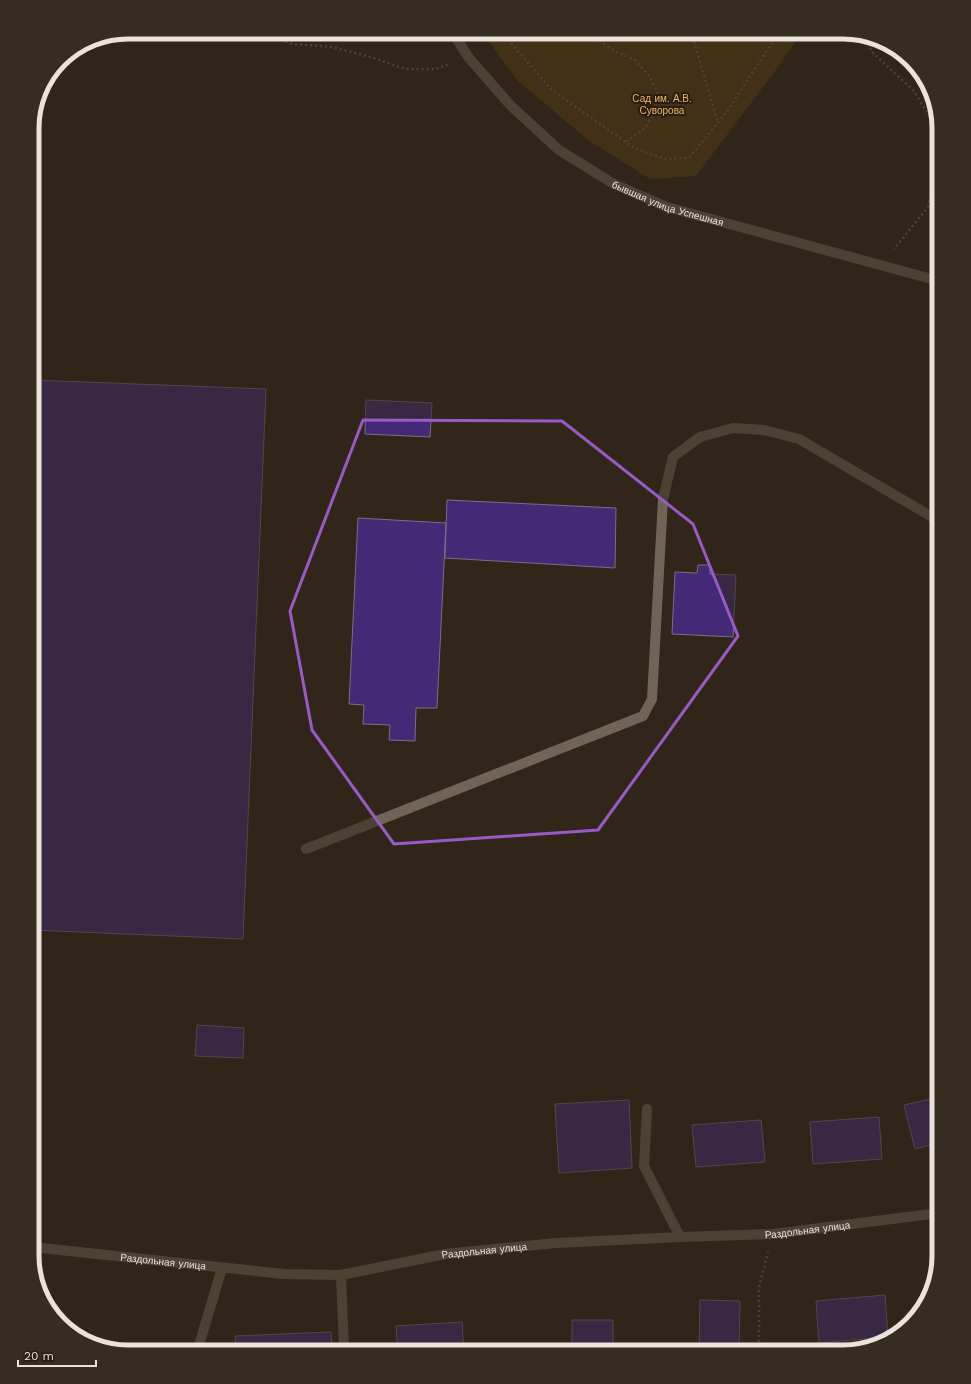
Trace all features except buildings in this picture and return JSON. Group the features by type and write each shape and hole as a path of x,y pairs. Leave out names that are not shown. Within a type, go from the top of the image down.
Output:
{"street":[{"name":"бывшая улица Успешная","path":"457,39 470,58 510,106 559,150 614,184 667,207 932,279"},
{"path":"306,849 643,716 652,699 663,499 673,457 700,437 733,428 764,430 799,439 932,517"},
{"path":"647,1110 644,1166 680,1236"},
{"name":"Раздольная улица","path":"39,1248 283,1274 342,1275 444,1254 556,1243 680,1236 773,1234 932,1214"},
{"path":"200,1345 222,1268"},
{"path":"342,1275 344,1345"}],"path":[{"path":"278,39 293,44 338,49 371,57 406,69 436,69 470,58"},
{"path":"507,39 552,90 634,148 665,159 689,158 726,113 774,39"},
{"path":"598,39 615,51 635,60 650,77 657,91 655,112 645,128 626,142"},
{"path":"693,39 718,123"},
{"path":"869,44 871,51 914,91 931,119"},
{"path":"881,266 928,207 932,193"},
{"path":"759,1345 759,1287 773,1234"}],"highlighted area":[{"path":"363,420 562,421 693,524 738,636 598,830 394,844 312,730 290,611"}],"green space":[{"name":"Сад им. А.В. Суворова","path":"487,39 797,39 696,176 650,179 588,140 517,80"}]}
